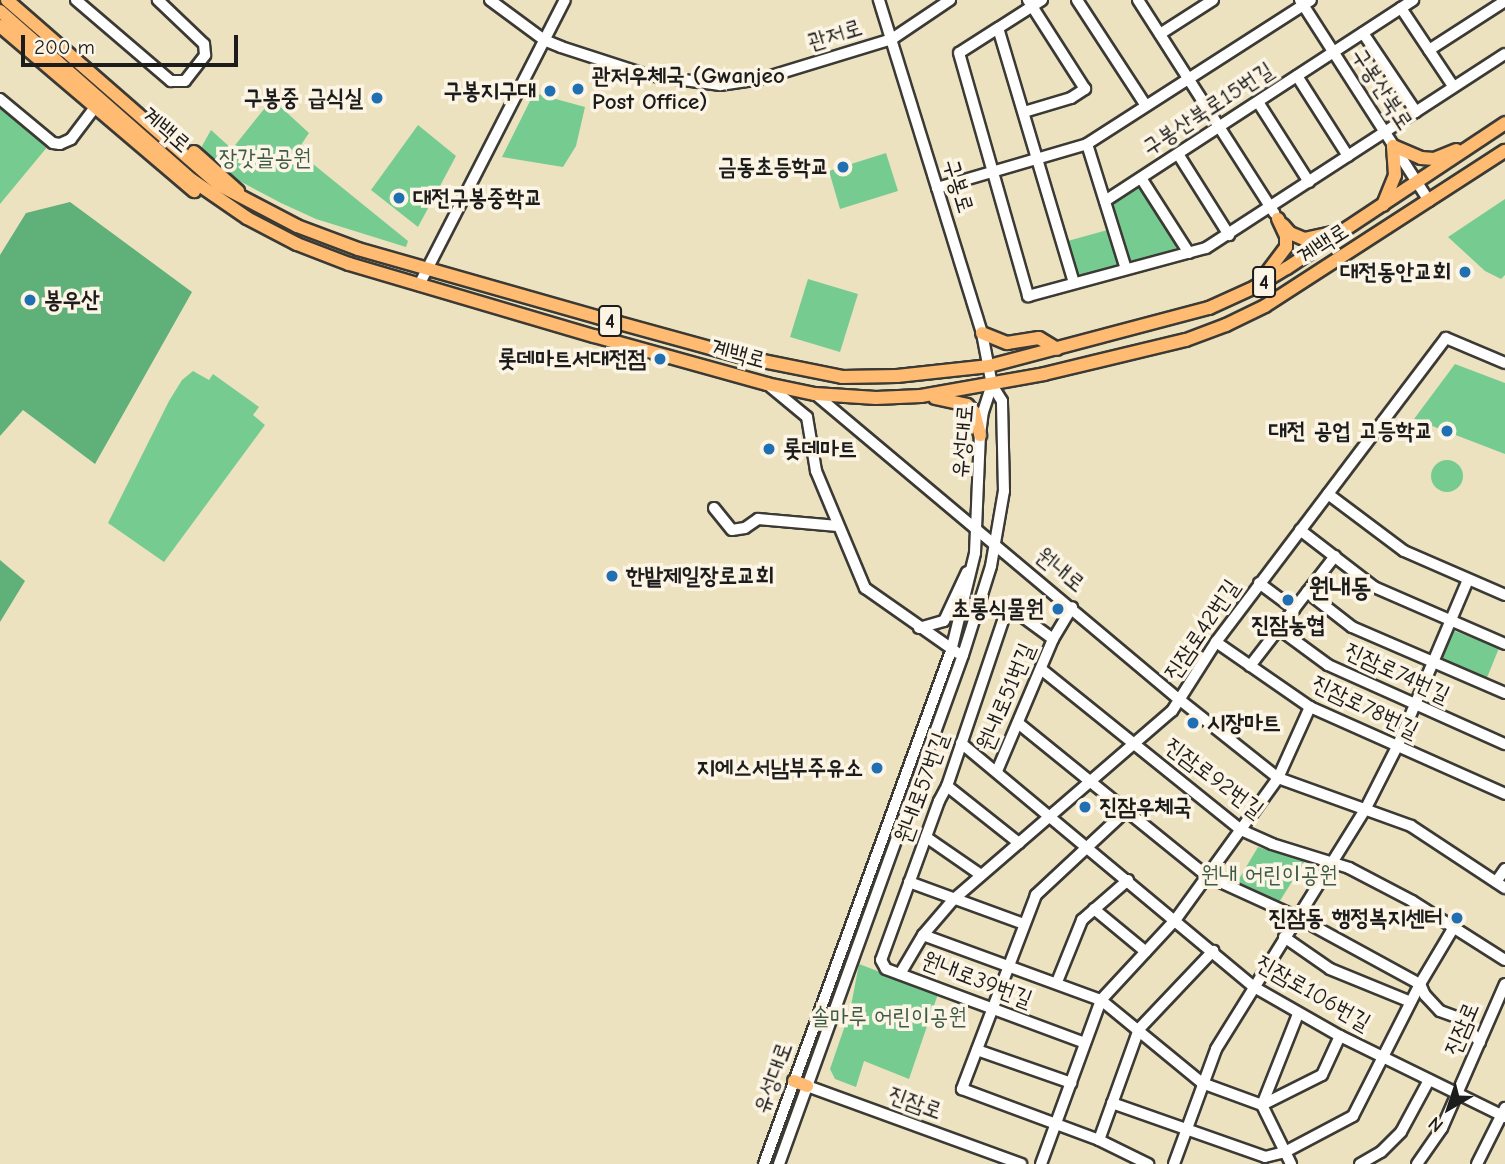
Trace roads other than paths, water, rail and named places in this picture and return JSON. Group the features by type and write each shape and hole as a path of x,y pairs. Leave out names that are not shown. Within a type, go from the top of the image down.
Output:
{"main road":[{"name":"계백로","path":"7,0 219,185 321,235 427,269 802,372 842,377 897,376 989,366 1209,308 1255,287 1505,123"},
{"path":"18,0 246,199"},
{"name":"계백로","path":"0,11 173,164 247,218 296,244 419,285 767,384 815,394 876,398 921,396 992,385 1172,343 1226,325 1276,299 1505,151"},
{"path":"0,26 94,110 203,198 224,210 247,218"},
{"path":"1383,205 1395,175 1393,146 1421,158 1434,159 1470,147"},
{"path":"1278,219 1290,233 1304,239 1344,231"},
{"path":"1255,287 1286,247 1286,236 1278,219"},
{"path":"982,333 1007,343 1039,338 1057,349"},
{"path":"921,396 967,405 974,412 980,435"},
{"name":"진잠로","path":"794,1081 807,1086"}],"street":[{"path":"76,0 171,81 185,80 205,55 204,44 158,0"},
{"name":"관저로","path":"490,0 544,40 647,75 720,85 761,79 892,39 950,0"},
{"path":"419,285 565,0"},
{"name":"구봉로","path":"879,0 982,333 992,385"},
{"path":"1077,0 1146,106"},
{"path":"1138,0 1278,219"},
{"path":"1160,34 1196,4 1213,0"},
{"name":"구봉산북로15번길","path":"1105,201 1413,0"},
{"path":"1429,50 1505,1"},
{"path":"1024,112 1071,98 1085,89 1034,2 959,53 1028,296 1206,248 1505,54"},
{"path":"937,188 1087,144 1305,2"},
{"name":"구봉산북로","path":"1305,2 1332,52 1429,201"},
{"path":"1401,8 1453,86"},
{"path":"998,27 1074,284"},
{"path":"1363,33 1416,111"},
{"path":"1297,76 1348,156"},
{"path":"0,99 53,143 60,145 71,139 94,110"},
{"path":"1258,102 1309,182"},
{"path":"1087,144 1126,269"},
{"path":"1178,154 1229,234"},
{"path":"1140,178 1188,253"},
{"name":"진잠로42번길","path":"1180,700 1216,642 1259,583 1446,338 1505,363"},
{"path":"767,384 807,417 816,471 865,588 951,651 963,656"},
{"name":"유성대로","path":"764,1164 951,651 979,531 980,435 983,412 992,385"},
{"name":"유성대로","path":"779,1164 963,656 996,545 1004,491 1003,408 992,385"},
{"name":"원내로","path":"815,394 1180,700 1278,778 1366,808 1422,833 1501,885 1505,869"},
{"path":"1328,494 1404,551 1505,595"},
{"path":"714,508 732,530 745,528 758,519 838,526"},
{"path":"1300,530 1374,587 1505,644"},
{"path":"919,628 944,621 975,553"},
{"path":"1250,666 1335,556"},
{"path":"1174,1164 1216,1049 1366,808 1397,747 1468,580"},
{"name":"진잠로42번길","path":"1259,583 1294,609"},
{"path":"1307,592 1352,627 1505,693"},
{"name":"원내로51번길","path":"1008,606 1054,639"},
{"name":"원내로57번길","path":"900,974 886,969 881,960 947,786 1008,606"},
{"name":"원내로51번길","path":"997,771 1054,639 1072,607"},
{"name":"진잠로74번길","path":"1279,629 1328,665 1505,744"},
{"name":"진잠로78번길","path":"1216,642 1310,707 1505,794"},
{"name":"진잠로92번길","path":"1041,669 1241,830 1272,844 1331,862 1412,901 1505,960"},
{"name":"원내로39번길","path":"1085,1043 900,974 923,935 954,899 1135,745 1172,711 1180,700"},
{"path":"1041,1164 1101,1000 1176,919 1241,830 1278,778 1310,707"},
{"path":"1018,723 1207,876 1297,917 1420,984 1425,995 1440,1011 1459,1018 1480,1042"},
{"name":"진잠로106번길","path":"961,743 1176,919 1254,987 1340,1036 1458,1095 1504,1113"},
{"path":"947,786 1019,843"},
{"path":"1127,810 1036,895 962,1089 1099,1140 1149,1164"},
{"path":"926,837 981,875"},
{"path":"1057,982 1077,929 1094,909 1128,880"},
{"path":"909,883 1024,924"},
{"path":"1094,909 1146,952"},
{"path":"1112,1103 1265,1157 1285,1152 1353,1116 1420,984 1454,927"},
{"path":"923,935 1101,1000 1202,1083 1262,1105 1291,1164"},
{"path":"1284,937 1330,969 1411,1002"},
{"path":"1099,1140 1139,1029 1213,951"},
{"name":"진잠로","path":"1417,1164 1442,1128 1505,984"},
{"path":"1262,1105 1298,1014"},
{"path":"1262,1105 1322,1075 1340,1036"},
{"path":"977,1049 1071,1083"},
{"path":"1360,1164 1381,1152 1401,1132 1429,1080"},
{"name":"진잠로","path":"807,1086 1021,1164"},
{"path":"1477,1164 1504,1113"}],"place":[{"name":"관저우체국 (Gwanjeo Post Office)","path":"578,89"},
{"name":"구봉지구대","path":"550,91"},
{"name":"구봉중 급식실","path":"377,98"},
{"name":"금동초등학교","path":"843,167"},
{"name":"대전구봉중학교","path":"399,198"},
{"name":"대전동안교회","path":"1465,272"},
{"name":"봉우산","path":"30,300"},
{"name":"롯데마트서대전점","path":"660,359"},
{"name":"대전 공업 고등학교","path":"1447,431"},
{"name":"롯데마트","path":"769,449"},
{"name":"한밭제일장로교회","path":"612,576"},
{"name":"진잠농협","path":"1288,600"},
{"name":"초롱식물원","path":"1058,609"},
{"name":"시장마트","path":"1193,723"},
{"name":"지에스서남부주유소","path":"877,768"},
{"name":"진잠우체국","path":"1085,807"},
{"name":"진잠동 행정복지센터","path":"1457,918"}],"district":[{"name":"원내동","path":"1340,589"}],"park label":[{"name":"장갓골공원","path":"265,158"},
{"name":"원내 어린이공원","path":"1269,875"},
{"name":"솔마루 어린이공원","path":"889,1017"}]}
